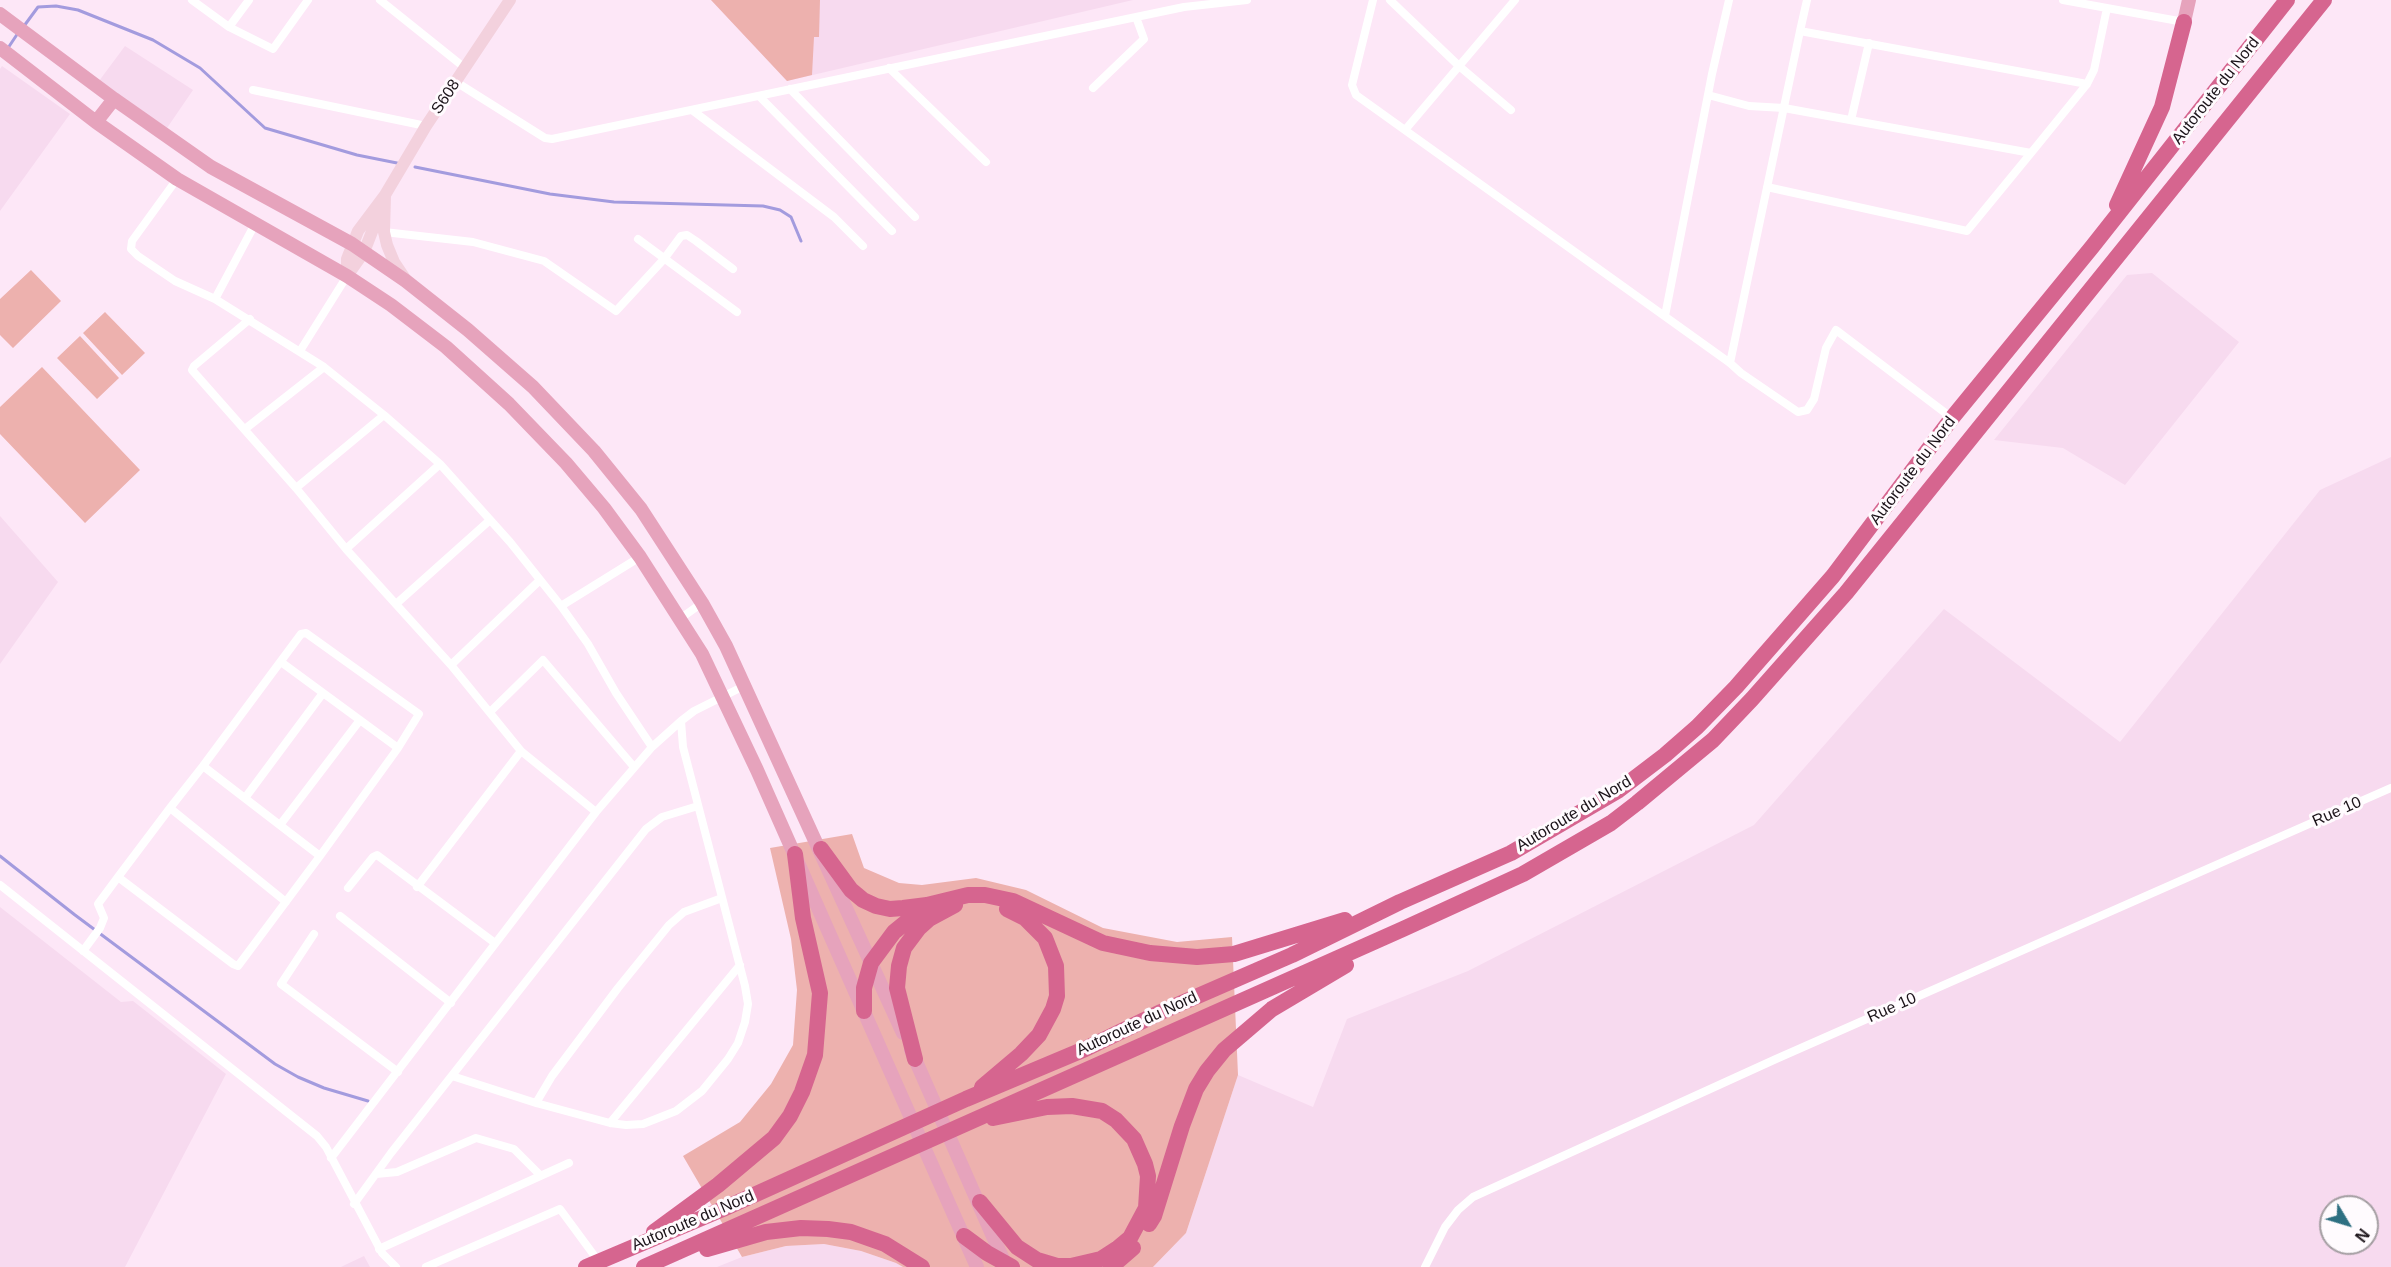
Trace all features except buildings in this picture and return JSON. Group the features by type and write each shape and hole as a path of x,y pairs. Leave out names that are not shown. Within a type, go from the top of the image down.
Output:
{"highway":[{"name":"Autoroute du Nord","path":"593,1264 966,1099 1085,1049 1161,1012 1292,955 1400,902 1511,853 1619,790 1665,755 1736,687 1833,576 1952,418 2092,247 2288,0"},
{"name":"Autoroute du Nord","path":"644,1267 1523,874 1611,823 1713,740 1846,593 2324,0"},
{"path":"2092,247 2111,218 2162,107 2184,22"},
{"path":"821,849 851,890 863,900 876,906 890,909 927,905 956,897 985,895 1013,901 1103,943 1150,952 1197,957 1234,954 1400,902"},
{"path":"636,1246 718,1185 774,1138 790,1116 802,1092 815,1055 820,993 803,918 795,854"},
{"path":"915,1059 897,988 899,966 904,948 919,927 939,913 955,905 965,904 995,905 1025,918 1045,938 1052,952 1057,977 1057,996 1053,1009 1039,1035 1021,1054 966,1099"},
{"path":"864,1011 864,988 871,963 894,932 927,905"},
{"path":"1111,1267 1130,1252 1154,1216 1196,1089 1224,1050 1272,1009 1403,929"},
{"path":"958,1128 1047,1107 1072,1106 1102,1111 1124,1127 1140,1150 1148,1176 1146,1208 1130,1238 1101,1259 1071,1266 1045,1264 1027,1255 1008,1237 980,1202"},
{"path":"652,1267 766,1232 801,1228 828,1229 861,1235 885,1244 922,1267"},
{"path":"964,1236 1008,1266"}],"main road":[{"path":"2184,22 2189,0"},
{"path":"0,14 211,168 352,244 406,281 468,330 533,387 594,451 641,509 702,603 746,685 1008,1266"},
{"path":"0,48 96,122 177,178 347,276 391,305 446,347 509,404 566,463 604,508 681,618 702,654 795,854 977,1267"},
{"path":"96,122 114,99"}],"street":[{"path":"192,0 230,27 273,49 308,0"},
{"path":"230,27 249,0"},
{"path":"381,0 465,68"},
{"name":"S608","path":"347,276 347,259 358,231 385,195 426,126 510,0"},
{"path":"456,82 548,140 1184,7 1247,0"},
{"path":"1373,0 1352,90 1405,130 1798,412 1808,410 1814,399 1826,348 1836,330 1952,418"},
{"path":"1390,0 1511,110"},
{"path":"1405,130 1515,0"},
{"path":"1665,316 1708,95 1730,0"},
{"path":"1730,363 1807,0"},
{"path":"2063,0 2184,22"},
{"path":"1767,187 1964,231 1974,225 2087,84 2094,70 2107,8"},
{"path":"1093,88 1144,39 1136,17"},
{"path":"1800,31 2087,84"},
{"path":"1851,120 1869,43"},
{"path":"889,68 986,162"},
{"path":"790,89 915,217"},
{"path":"253,90 426,126"},
{"path":"1708,95 1749,106 1784,108 2031,153"},
{"path":"759,96 892,231"},
{"path":"692,110 834,217 863,246"},
{"path":"177,178 132,240 131,249 146,262 176,281 215,299 250,319 324,367 440,464 561,606 588,644 616,693 652,747"},
{"name":"S608","path":"385,195 384,232 394,262 406,281"},
{"name":"S608","path":"347,276 364,252 375,229 385,195"},
{"path":"215,299 256,222"},
{"path":"384,232 473,242 544,261 616,311 664,259 681,236 687,235 733,269"},
{"path":"639,239 737,312"},
{"path":"300,351 347,276"},
{"path":"250,319 192,368 346,549 451,665 521,750 596,812"},
{"path":"245,429 324,367"},
{"path":"296,488 384,415"},
{"path":"346,549 440,464"},
{"path":"396,604 490,520"},
{"path":"561,606 640,557"},
{"path":"451,665 540,580"},
{"path":"681,618 702,603"},
{"path":"83,951 97,932 104,915 97,905 118,877 170,808 203,766 281,662 298,637 306,633 418,713 419,716 398,748 286,902 236,966 118,877"},
{"path":"490,712 543,660 634,767"},
{"path":"281,662 398,748"},
{"path":"331,1158 452,1003 596,812 634,767 681,721 746,685"},
{"path":"245,798 323,693"},
{"path":"279,825 360,720"},
{"path":"452,1076 610,1123 643,1124 676,1111 702,1091 738,1043 748,1004 740,965 683,747 681,721"},
{"path":"417,887 521,750"},
{"path":"203,766 320,856"},
{"name":"Rue 10","path":"1425,1267 1445,1227 1458,1210 1473,1197 1776,1059 2391,788"},
{"path":"354,1204 646,829 662,816 698,806"},
{"path":"170,808 286,902"},
{"path":"348,888 373,856 377,855 495,943"},
{"path":"0,885 317,1136 380,1249 396,1267"},
{"path":"536,1102 552,1076 669,925 684,912 722,898"},
{"path":"340,916 452,1003"},
{"path":"314,934 280,984 398,1072"},
{"path":"610,1123 740,965"},
{"path":"376,1174 397,1172 476,1138 514,1149 540,1175"},
{"path":"380,1249 570,1163"},
{"path":"426,1267 561,1209 593,1264"}],"shaded area":[{"path":"711,0 1133,0 787,81"},
{"path":"711,0 820,0 819,37 814,37 812,75 787,81"},
{"path":"125,46 193,90 167,128 99,81"},
{"path":"2,66 70,114 0,211 0,69"},
{"path":"31,270 61,301 13,348 0,335 0,299"},
{"path":"2152,273 2239,342 2125,485 2063,448 1994,440 2127,275"},
{"path":"105,312 145,353 122,375 83,333"},
{"path":"80,336 119,378 97,399 57,358"},
{"path":"42,367 140,470 85,523 0,434 0,407"},
{"path":"2391,457 2391,1267 1153,1267 1186,1233 1238,1075 1313,1107 1347,1019 1468,971 1754,825 1944,609 2120,742 2320,490"},
{"path":"0,516 58,582 0,664"},
{"path":"852,834 864,868 899,883 922,885 976,878 1026,890 1103,928 1177,942 1232,937 1238,1075 1186,1233 1153,1267 903,1267 861,1251 824,1244 786,1246 742,1257 683,1156 740,1122 771,1084 793,1045 797,990 791,939 770,848"},
{"path":"0,907 121,1002 133,1001 226,1074 125,1267 0,1267"},
{"path":"824,1244 861,1251 903,1267 717,1267 742,1257 786,1246"},
{"path":"364,1256 370,1267 341,1267 345,1265"}],"waterway":[{"path":"24,26 38,7 56,6 78,10 153,40 200,68 265,128 357,155 397,163"},
{"path":"8,48 18,33"},
{"path":"415,167 550,194 614,202 763,206 780,210 791,217 801,241"},
{"path":"0,856 75,915 275,1064 324,1088 368,1101"}]}
